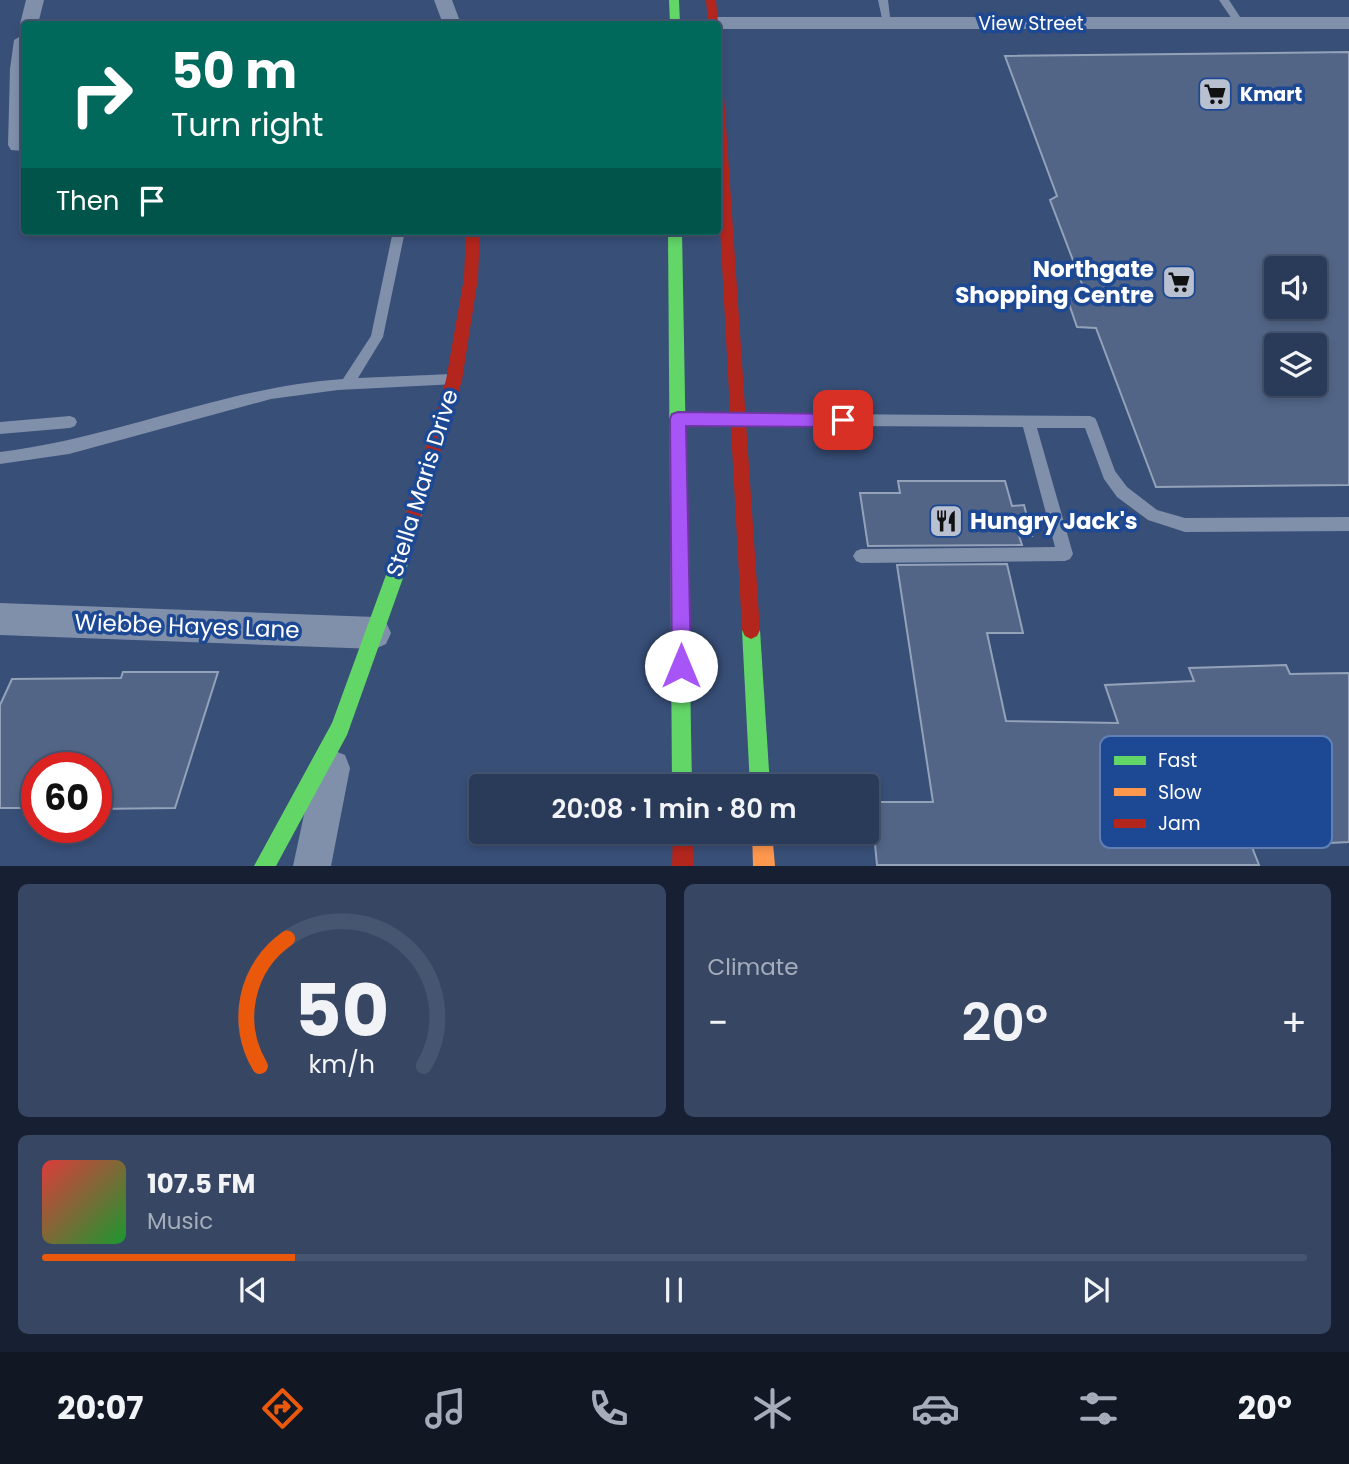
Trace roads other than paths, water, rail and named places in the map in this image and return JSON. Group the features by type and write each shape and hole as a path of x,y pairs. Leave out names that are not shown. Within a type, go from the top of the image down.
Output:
{"main road":[{"path":"674,0 675,21"},
{"path":"711,0 713,21"},
{"path":"721,144 759,774"},
{"name":"Stella Maris Drive","path":"264,866 340,728 400,564 454,380 471,278 473,235"},
{"path":"675,235 682,774"},
{"path":"683,844 683,866"},
{"path":"763,844 764,866"}],"street":[{"path":"443,0 451,21"},
{"path":"30,21 39,1"},
{"name":"View Street","path":"721,24 1349,23"},
{"path":"15,146 21,62"},
{"name":"Wiebbe Hayes Lane","path":"0,620 375,633"},
{"name":"Stella Maris Drive","path":"312,866 340,728"}],"lane":[{"path":"883,0 888,23"},
{"path":"1224,0 1239,23"},
{"path":"347,384 377,337 398,235"},
{"path":"0,458 41,455 270,393 347,384 454,380"},
{"path":"678,419 1090,422 1109,474 1122,492 1153,515 1185,525 1349,524"},
{"path":"0,428 70,422"},
{"path":"861,556 1065,554 1028,422"}],"place":[{"name":"Kmart","path":"1215,94"},
{"name":"Northgate Shopping Centre","path":"1179,282"},
{"name":"Hungry Jack's","path":"946,521"}]}
